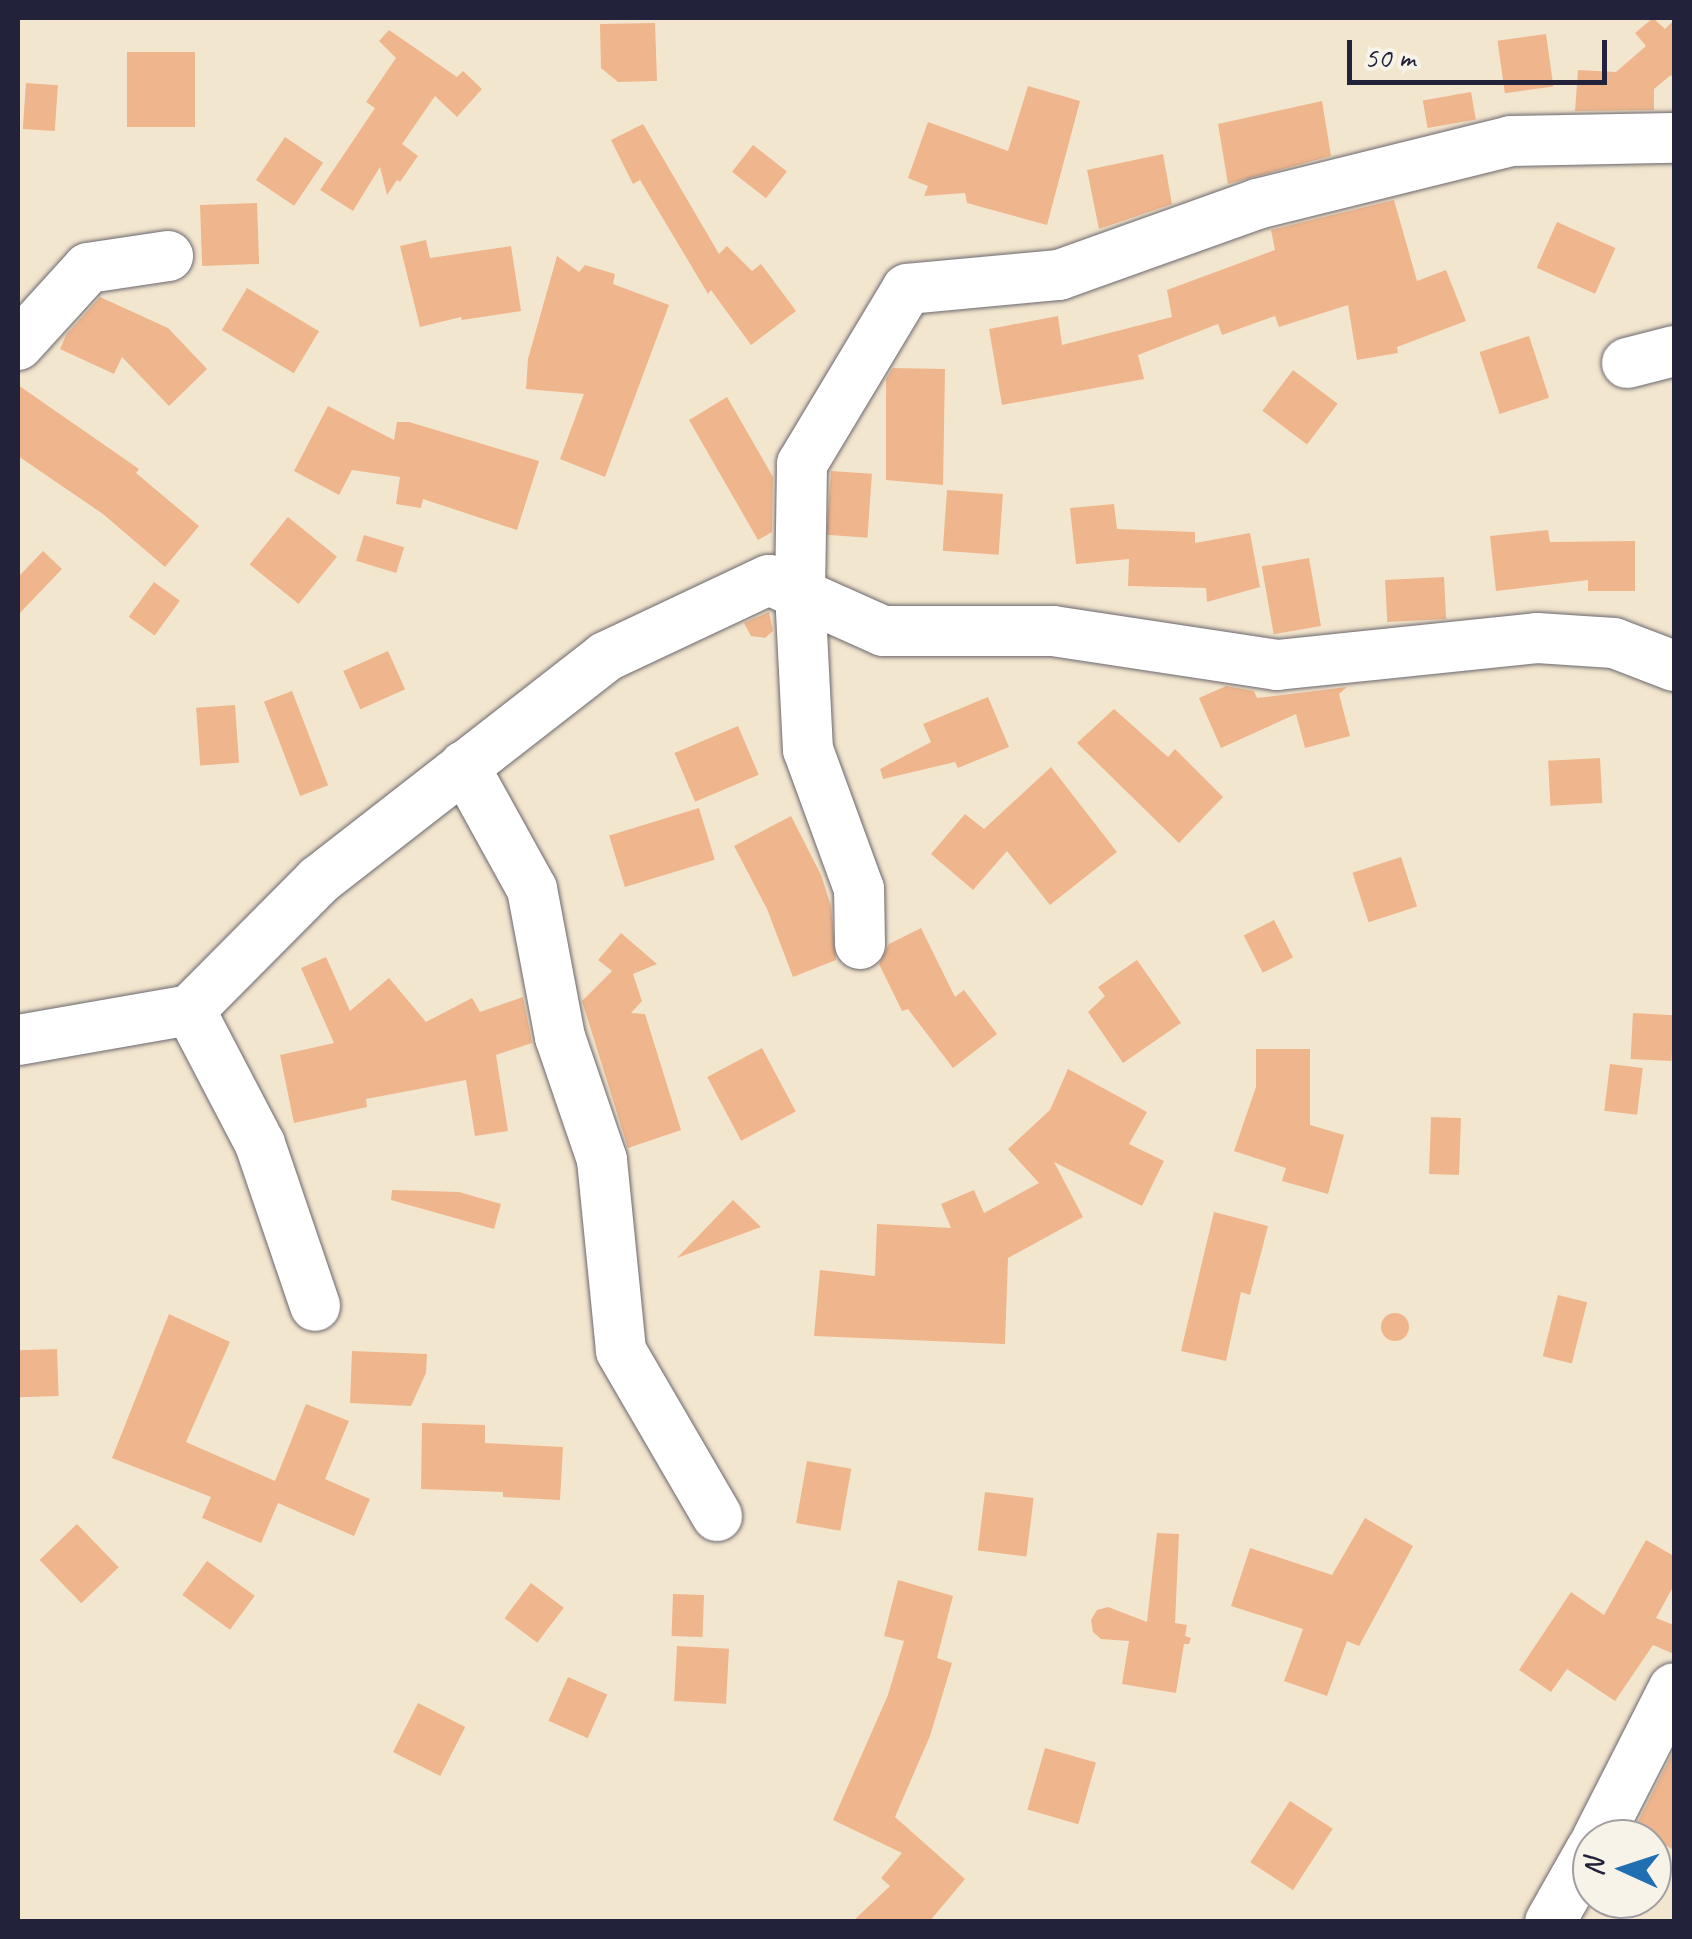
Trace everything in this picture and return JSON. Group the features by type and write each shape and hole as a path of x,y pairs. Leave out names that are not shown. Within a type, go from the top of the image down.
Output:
{"street":[{"path":"860,944 858,890 808,750 800,593 802,464 907,289 1059,275 1257,204 1511,140 1674,138"},
{"path":"18,345 88,268 168,256"},
{"path":"18,1040 190,1010 319,880 604,657 768,580 883,631 1053,631 1277,665 1537,638 1614,643 1674,666"},
{"path":"464,766 532,890 560,1037 602,1160 621,1352 717,1516"},
{"path":"190,1010 260,1144 315,1306"},
{"path":"1606,1819 1674,1688"},
{"path":"1550,1922 1572,1883"}],"building":[{"path":"1653,18 1665,29 1674,20 1674,79 1671,75 1654,89 1654,110 1575,111 1578,70 1616,72 1646,46 1635,33"},
{"path":"655,23 657,81 618,82 601,68 600,24"},
{"path":"389,30 457,77 463,71 482,89 457,117 435,96 402,144 418,156 400,182 397,180 387,195 380,167 353,211 320,190 375,108 366,102 396,58 379,41"},
{"path":"1546,34 1553,86 1505,93 1497,41"},
{"path":"127,52 195,52 195,127 127,127"},
{"path":"26,83 58,85 55,131 23,129"},
{"path":"1028,86 1080,101 1047,225 967,203 965,193 924,196 928,186 908,178 928,122 1008,151"},
{"path":"1471,92 1476,120 1428,128 1423,101"},
{"path":"1322,101 1331,156 1228,184 1218,124"},
{"path":"643,124 719,254 727,246 752,271 761,264 796,311 751,345 711,290 708,294 640,180 633,184 611,140"},
{"path":"285,137 323,163 294,206 256,180"},
{"path":"753,145 787,171 766,198 732,172"},
{"path":"1163,154 1172,204 1099,229 1087,170"},
{"path":"1394,200 1417,281 1446,270 1466,321 1397,347 1398,353 1357,360 1348,305 1279,327 1275,316 1222,335 1218,324 1138,355 1144,379 1002,405 989,329 1058,316 1062,345 1172,317 1167,290 1275,250 1271,230"},
{"path":"257,203 259,264 202,266 200,205"},
{"path":"1557,222 1615,248 1595,294 1537,268"},
{"path":"426,240 430,258 511,246 521,311 462,320 461,317 420,327 400,246"},
{"path":"557,256 579,272 585,265 615,274 613,284 669,305 605,477 560,459 584,394 526,389 528,359"},
{"path":"247,288 319,331 294,373 222,330"},
{"path":"100,297 168,328 207,369 169,406 122,357 114,374 60,349 66,335"},
{"path":"1529,336 1549,398 1500,414 1480,352"},
{"path":"893,368 945,369 943,485 886,480 886,379"},
{"path":"1293,370 1338,404 1307,444 1262,411"},
{"path":"18,385 139,469 136,473 199,526 165,567 103,514 18,456"},
{"path":"727,397 773,477 772,532 758,540 689,420"},
{"path":"328,406 394,440 397,422 409,422 539,461 517,530 423,499 421,508 396,504 400,477 352,470 339,495 294,471"},
{"path":"831,471 872,474 867,538 827,535"},
{"path":"947,490 1003,494 999,555 943,551"},
{"path":"1114,504 1117,529 1195,532 1195,543 1250,533 1260,587 1207,602 1206,588 1128,586 1129,559 1076,564 1070,508"},
{"path":"288,517 337,557 299,604 250,564"},
{"path":"1548,530 1550,542 1635,541 1635,591 1588,591 1588,580 1496,591 1490,536"},
{"path":"364,535 404,547 396,573 356,561"},
{"path":"43,551 62,569 18,615 18,577"},
{"path":"1309,558 1321,626 1274,634 1262,566"},
{"path":"1444,577 1446,619 1387,622 1385,580"},
{"path":"154,582 180,601 155,636 129,617"},
{"path":"769,612 773,631 765,638 751,636 744,623"},
{"path":"388,651 405,689 360,709 343,671"},
{"path":"1226,686 1254,691 1257,698 1347,687 1339,694 1350,736 1305,748 1296,714 1221,748 1199,698"},
{"path":"292,691 328,785 300,796 264,702"},
{"path":"988,697 1009,747 958,768 955,762 883,779 880,769 931,742 923,724"},
{"path":"235,705 239,763 200,766 196,708"},
{"path":"1114,709 1168,757 1175,749 1223,797 1179,843 1077,743"},
{"path":"738,726 759,775 695,802 674,753"},
{"path":"1600,758 1602,803 1550,806 1548,761"},
{"path":"1051,767 1117,852 1050,905 1007,851 973,890 931,854 965,814 984,829"},
{"path":"699,808 715,860 625,887 609,835"},
{"path":"791,816 821,875 831,906 836,960 793,977 767,909 734,846"},
{"path":"1401,857 1417,906 1369,922 1352,873"},
{"path":"1274,920 1293,957 1263,973 1244,935"},
{"path":"921,928 955,997 964,990 997,1034 953,1068 908,1009 902,1011 879,964 889,944"},
{"path":"621,933 657,964 633,974 642,1001 631,1013 645,1014 681,1130 628,1148 582,1001 612,971 598,960"},
{"path":"326,957 350,1011 389,978 426,1022 472,998 480,1012 523,997 532,1043 496,1055 508,1131 475,1136 466,1080 366,1099 367,1107 294,1123 280,1055 334,1043 301,968"},
{"path":"1137,960 1181,1023 1123,1063 1088,1012 1105,996 1098,987"},
{"path":"1633,1013 1674,1015 1672,1061 1631,1059"},
{"path":"762,1048 796,1112 741,1141 707,1077"},
{"path":"1256,1049 1310,1049 1310,1125 1344,1135 1328,1194 1282,1181 1286,1168 1234,1151 1256,1087"},
{"path":"1610,1064 1643,1068 1637,1115 1604,1111"},
{"path":"1068,1069 1147,1112 1129,1144 1164,1161 1142,1206 1054,1162 1083,1217 1008,1258 1005,1344 814,1336 820,1270 875,1276 877,1224 951,1228 941,1204 974,1190 984,1213 1039,1183 1008,1149 1050,1110"},
{"path":"1431,1117 1461,1118 1459,1175 1429,1174"},
{"path":"392,1190 459,1192 501,1204 494,1229 391,1200"},
{"path":"733,1200 761,1227 677,1258"},
{"path":"1214,1212 1268,1226 1250,1295 1241,1292 1226,1361 1181,1351"},
{"path":"1558,1295 1587,1302 1572,1363 1543,1356"},
{"path":"1395,1313 1405,1317 1409,1327 1405,1337 1395,1341 1385,1337 1381,1327 1385,1317"},
{"path":"169,1314 230,1342 186,1442 275,1481 306,1404 349,1421 325,1479 370,1499 354,1536 278,1503 261,1543 202,1518 211,1497 112,1458"},
{"path":"57,1349 59,1396 20,1397 18,1350"},
{"path":"352,1351 427,1354 426,1373 411,1406 350,1403"},
{"path":"422,1423 485,1425 485,1443 563,1447 560,1500 503,1497 503,1492 421,1489"},
{"path":"807,1461 851,1469 840,1531 796,1523"},
{"path":"985,1492 1034,1498 1026,1557 978,1551"},
{"path":"1365,1518 1413,1546 1359,1646 1347,1641 1327,1696 1284,1681 1303,1629 1231,1606 1250,1548 1332,1575"},
{"path":"77,1524 119,1567 81,1603 40,1560"},
{"path":"1157,1533 1179,1534 1175,1623 1187,1625 1185,1636 1191,1638 1189,1644 1184,1644 1176,1693 1122,1684 1129,1641 1101,1639 1093,1632 1091,1620 1097,1610 1108,1607 1147,1622"},
{"path":"1646,1540 1674,1556 1674,1585 1656,1618 1674,1625 1674,1654 1653,1645 1615,1701 1567,1669 1551,1692 1519,1670 1571,1592 1604,1615"},
{"path":"207,1561 255,1596 230,1630 182,1595"},
{"path":"898,1580 953,1596 937,1658 952,1663 930,1736 895,1817 965,1879 929,1922 852,1922 890,1886 881,1878 902,1853 833,1820 888,1695 904,1641 884,1636"},
{"path":"531,1583 564,1608 537,1643 505,1618"},
{"path":"673,1594 704,1595 703,1637 672,1636"},
{"path":"677,1646 729,1649 726,1704 674,1701"},
{"path":"568,1677 607,1694 588,1738 548,1721"},
{"path":"418,1703 465,1727 440,1776 393,1752"},
{"path":"1045,1748 1096,1763 1078,1824 1027,1810"},
{"path":"1674,1750 1674,1850 1672,1819 1640,1819"},
{"path":"1290,1801 1333,1829 1293,1890 1250,1862"}]}
